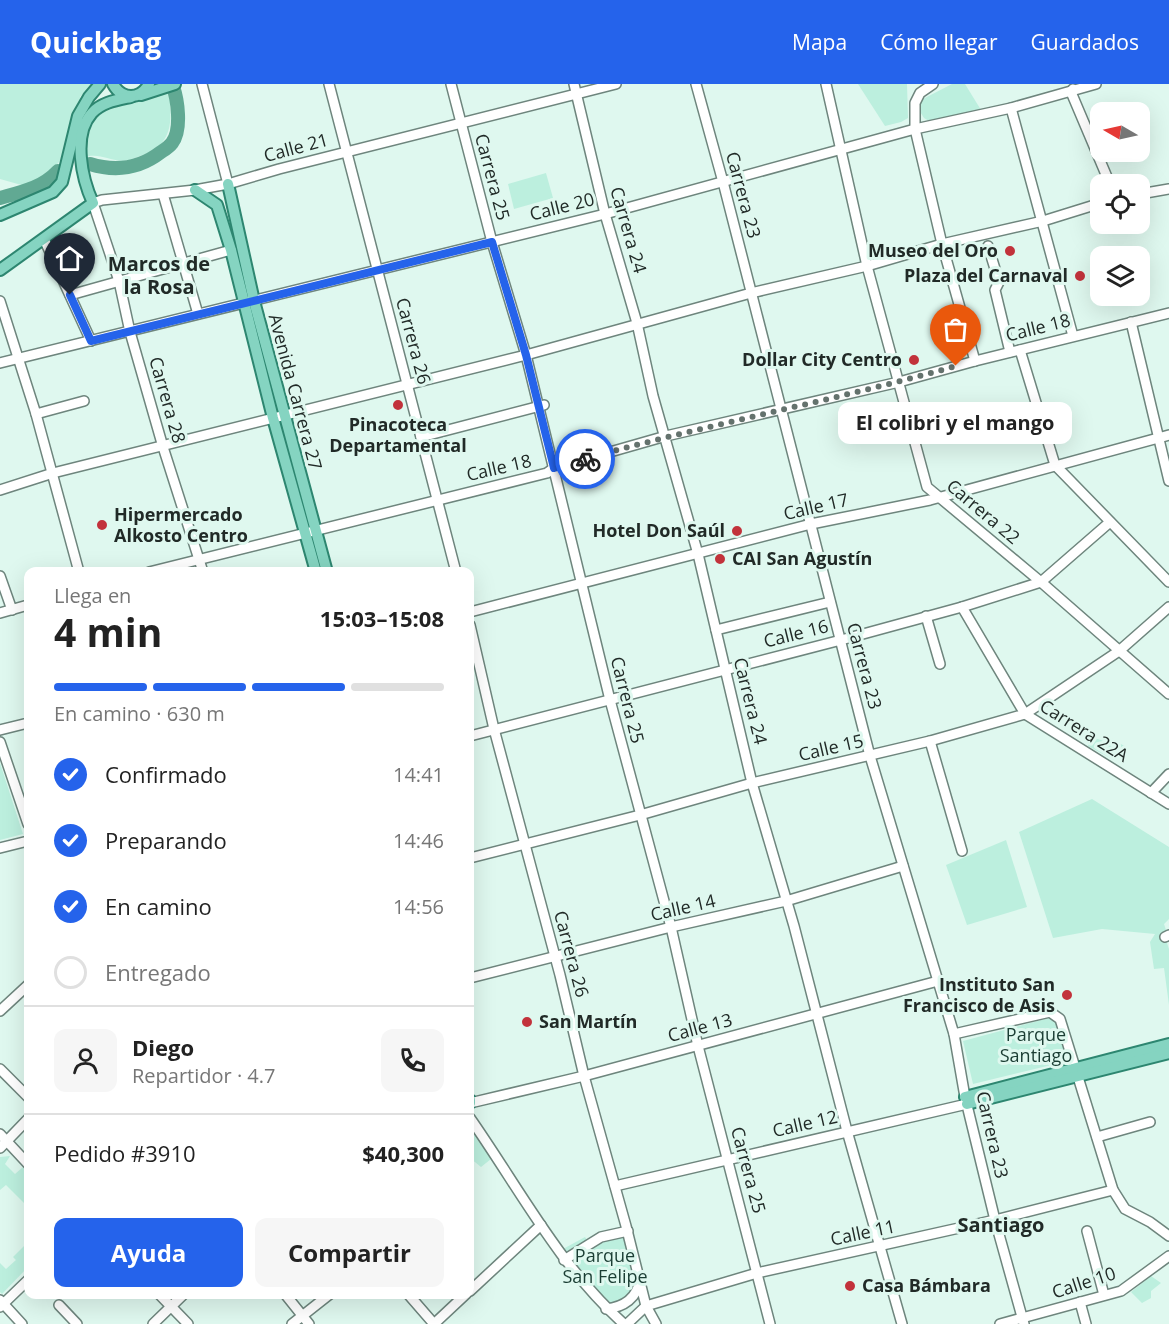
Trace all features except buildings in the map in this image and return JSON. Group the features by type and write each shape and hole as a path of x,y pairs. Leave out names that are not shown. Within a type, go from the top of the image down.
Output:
{"main road":[{"path":"76,144 82,107 100,84"},
{"path":"113,84 117,91 135,96 145,91 149,84"},
{"path":"0,214 53,192 62,182 84,124 93,112 106,103 170,86"},
{"name":"Carrera 28","path":"76,144 81,169 93,203"},
{"name":"Avenida Carrera 27","path":"228,184 249,302 311,533 325,567"},
{"path":"195,190 217,205"},
{"name":"Calle 21","path":"0,270 93,203"},
{"name":"Avenida Carrera 27","path":"217,205 249,302"},
{"name":"Avenida Carrera 27","path":"311,533 315,567"},
{"path":"1078,1073 1169,1044"},
{"path":"966,1101 1169,1053"}],"street":[{"name":"Avenida Carrera 27","path":"202,84 228,184"},
{"name":"Carrera 26","path":"329,84 455,567"},
{"name":"Carrera 25","path":"451,84 492,242 541,405 581,584 671,927 698,1046 770,1324"},
{"name":"Carrera 24","path":"574,84 605,214 637,323 654,396 698,554 752,783 818,1013 847,1131 902,1324"},
{"name":"Calle 21","path":"93,203 228,184 347,151 616,84"},
{"name":"Carrera 23","path":"696,84 782,408 870,756 954,1034 966,1101 995,1220 1024,1321"},
{"name":"Carrera 22","path":"826,84 867,266 927,487 1041,582 1169,694"},
{"path":"933,84 920,93 915,103 915,129 942,244 975,361"},
{"name":"Calle 20","path":"0,363 605,214 915,129 1011,108 1073,88 1095,84"},
{"path":"1073,88 1106,174"},
{"path":"1011,108 1073,336"},
{"path":"217,205 218,193 228,184"},
{"path":"1150,192 1169,189"},
{"path":"163,194 198,314"},
{"name":"Carrera 28","path":"93,203 119,282 130,332 163,447 201,567"},
{"path":"0,490 53,473 526,355 751,293 867,266 942,244 1043,221 1090,207"},
{"path":"44,239 91,341"},
{"path":"988,246 999,282 995,290 1010,352"},
{"path":"70,295 231,250"},
{"path":"0,301 36,414 79,567"},
{"name":"Calle 18","path":"168,567 547,473 554,468 666,436 899,382 1169,313"},
{"path":"1131,322 1164,436 1169,481"},
{"path":"1020,350 1055,465 1169,582"},
{"path":"36,414 84,401"},
{"path":"421,437 541,405"},
{"name":"Calle 17","path":"474,611 811,524 941,497 1164,436"},
{"name":"Calle 16","path":"474,735 841,640 962,607 1041,582 1110,522"},
{"path":"0,576 12,610"},
{"path":"716,630 830,602"},
{"path":"0,613 24,606"},
{"name":"Carrera 22A","path":"962,607 1025,714 1169,804"},
{"name":"Calle 15","path":"474,857 640,815 752,783 930,741 1025,714 1119,651 1169,607"},
{"path":"926,616 940,664"},
{"name":"Carrera 26","path":"474,642 524,845 640,1276 646,1306 656,1324"},
{"path":"0,730 24,724"},
{"path":"930,741 962,851"},
{"path":"0,742 24,812"},
{"path":"1152,793 1169,774"},
{"path":"0,848 24,842"},
{"name":"Calle 14","path":"474,977 671,927 786,901 903,866"},
{"name":"Calle 13","path":"474,1101 585,1077 938,981"},
{"path":"0,1011 24,989"},
{"path":"954,1034 1050,1012 1060,1019 1113,1190 1125,1209 1150,1222 1169,1236"},
{"path":"0,1069 24,1093"},
{"name":"Calle 12","path":"615,1186 966,1101"},
{"path":"24,1122 2,1141 24,1160"},
{"path":"1098,1137 1150,1122"},
{"path":"474,1124 564,1260 606,1309 625,1324"},
{"name":"Calle 11","path":"625,1324 646,1306 757,1273 880,1247 1113,1190"},
{"path":"474,1287 541,1225"},
{"path":"564,1260 601,1237 628,1231"},
{"path":"1087,1231 1104,1296"},
{"name":"Calle 10","path":"1000,1324 1024,1321 1121,1291 1169,1256"},
{"path":"606,1309 623,1305 633,1298 639,1288 640,1276"},
{"path":"22,1324 1,1304 24,1284"},
{"path":"164,1299 188,1324"},
{"path":"153,1324 179,1299"},
{"path":"289,1299 309,1324"},
{"path":"292,1324 324,1299"},
{"path":"412,1299 434,1324 461,1299"},
{"path":"1080,1302 1086,1324"},
{"path":"59,1305 72,1322"}],"green space":[{"path":"0,84 92,84 80,97 83,107 68,152 50,172 25,186 0,179"},
{"path":"858,84 907,84 908,118 885,126"},
{"path":"952,84 965,84 981,110 929,121 924,118 919,110 921,100"},
{"path":"169,91 170,122 165,139 159,146 124,161 95,156 85,157 85,139 90,125 98,114 123,102"},
{"path":"546,173 553,198 514,209 508,184"},
{"path":"1092,737 1126,747 1114,760 1088,746"},
{"path":"0,763 23,834 0,840"},
{"path":"1092,799 1169,847 1169,919 1164,924 1169,949 1169,1005 1164,968 1154,969 1150,942 1155,934 1102,929 1053,938 1019,832"},
{"path":"1006,840 1027,907 967,925 946,865"},
{"name":"Parque Santiago","path":"1049,1018 1056,1021 1068,1061 973,1084 963,1041"},
{"path":"474,1130 491,1159 481,1167 474,1161"},
{"path":"10,1156 5,1164 15,1174 24,1168 24,1203 6,1185 0,1190 0,1157"},
{"name":"Parque San Felipe","path":"623,1234 630,1261 633,1291 620,1303 606,1305 563,1249 585,1237 589,1243"},
{"path":"24,1246 24,1271 2,1294 0,1292 0,1263 6,1269 16,1260 13,1257"},
{"path":"1151,1276 1161,1283 1151,1291 1151,1298 1142,1303 1131,1292"}],"waterway":[{"path":"90,164 109,168 136,165 153,158 169,146 175,137 178,123 176,98 172,84"},
{"path":"0,198 45,182 58,171"}],"way so far":[{"path":"585,459 666,436 899,382 956,366"}],"place":[{"name":"Museo del Oro","path":"1010,251"},
{"name":"Plaza del Carnaval","path":"1080,276"},
{"name":"Dollar City Centro","path":"914,360"},
{"name":"El colibri y el mango","path":"956,366"},
{"name":"Pinacoteca Departamental","path":"398,405"},
{"name":"Hipermercado Alkosto Centro","path":"102,525"},
{"name":"Hotel Don Saúl","path":"737,531"},
{"name":"CAI San Agustín","path":"720,559"},
{"name":"Instituto San Francisco de Asis","path":"1067,995"},
{"name":"San Martín","path":"527,1022"},
{"name":"Casa Bámbara","path":"850,1286"}],"district":[{"name":"Marcos de la Rosa","path":"159,276"},
{"name":"Santiago","path":"1001,1225"}],"route":[{"path":"70,295 91,341 492,242 526,355 554,468 585,459"}]}
